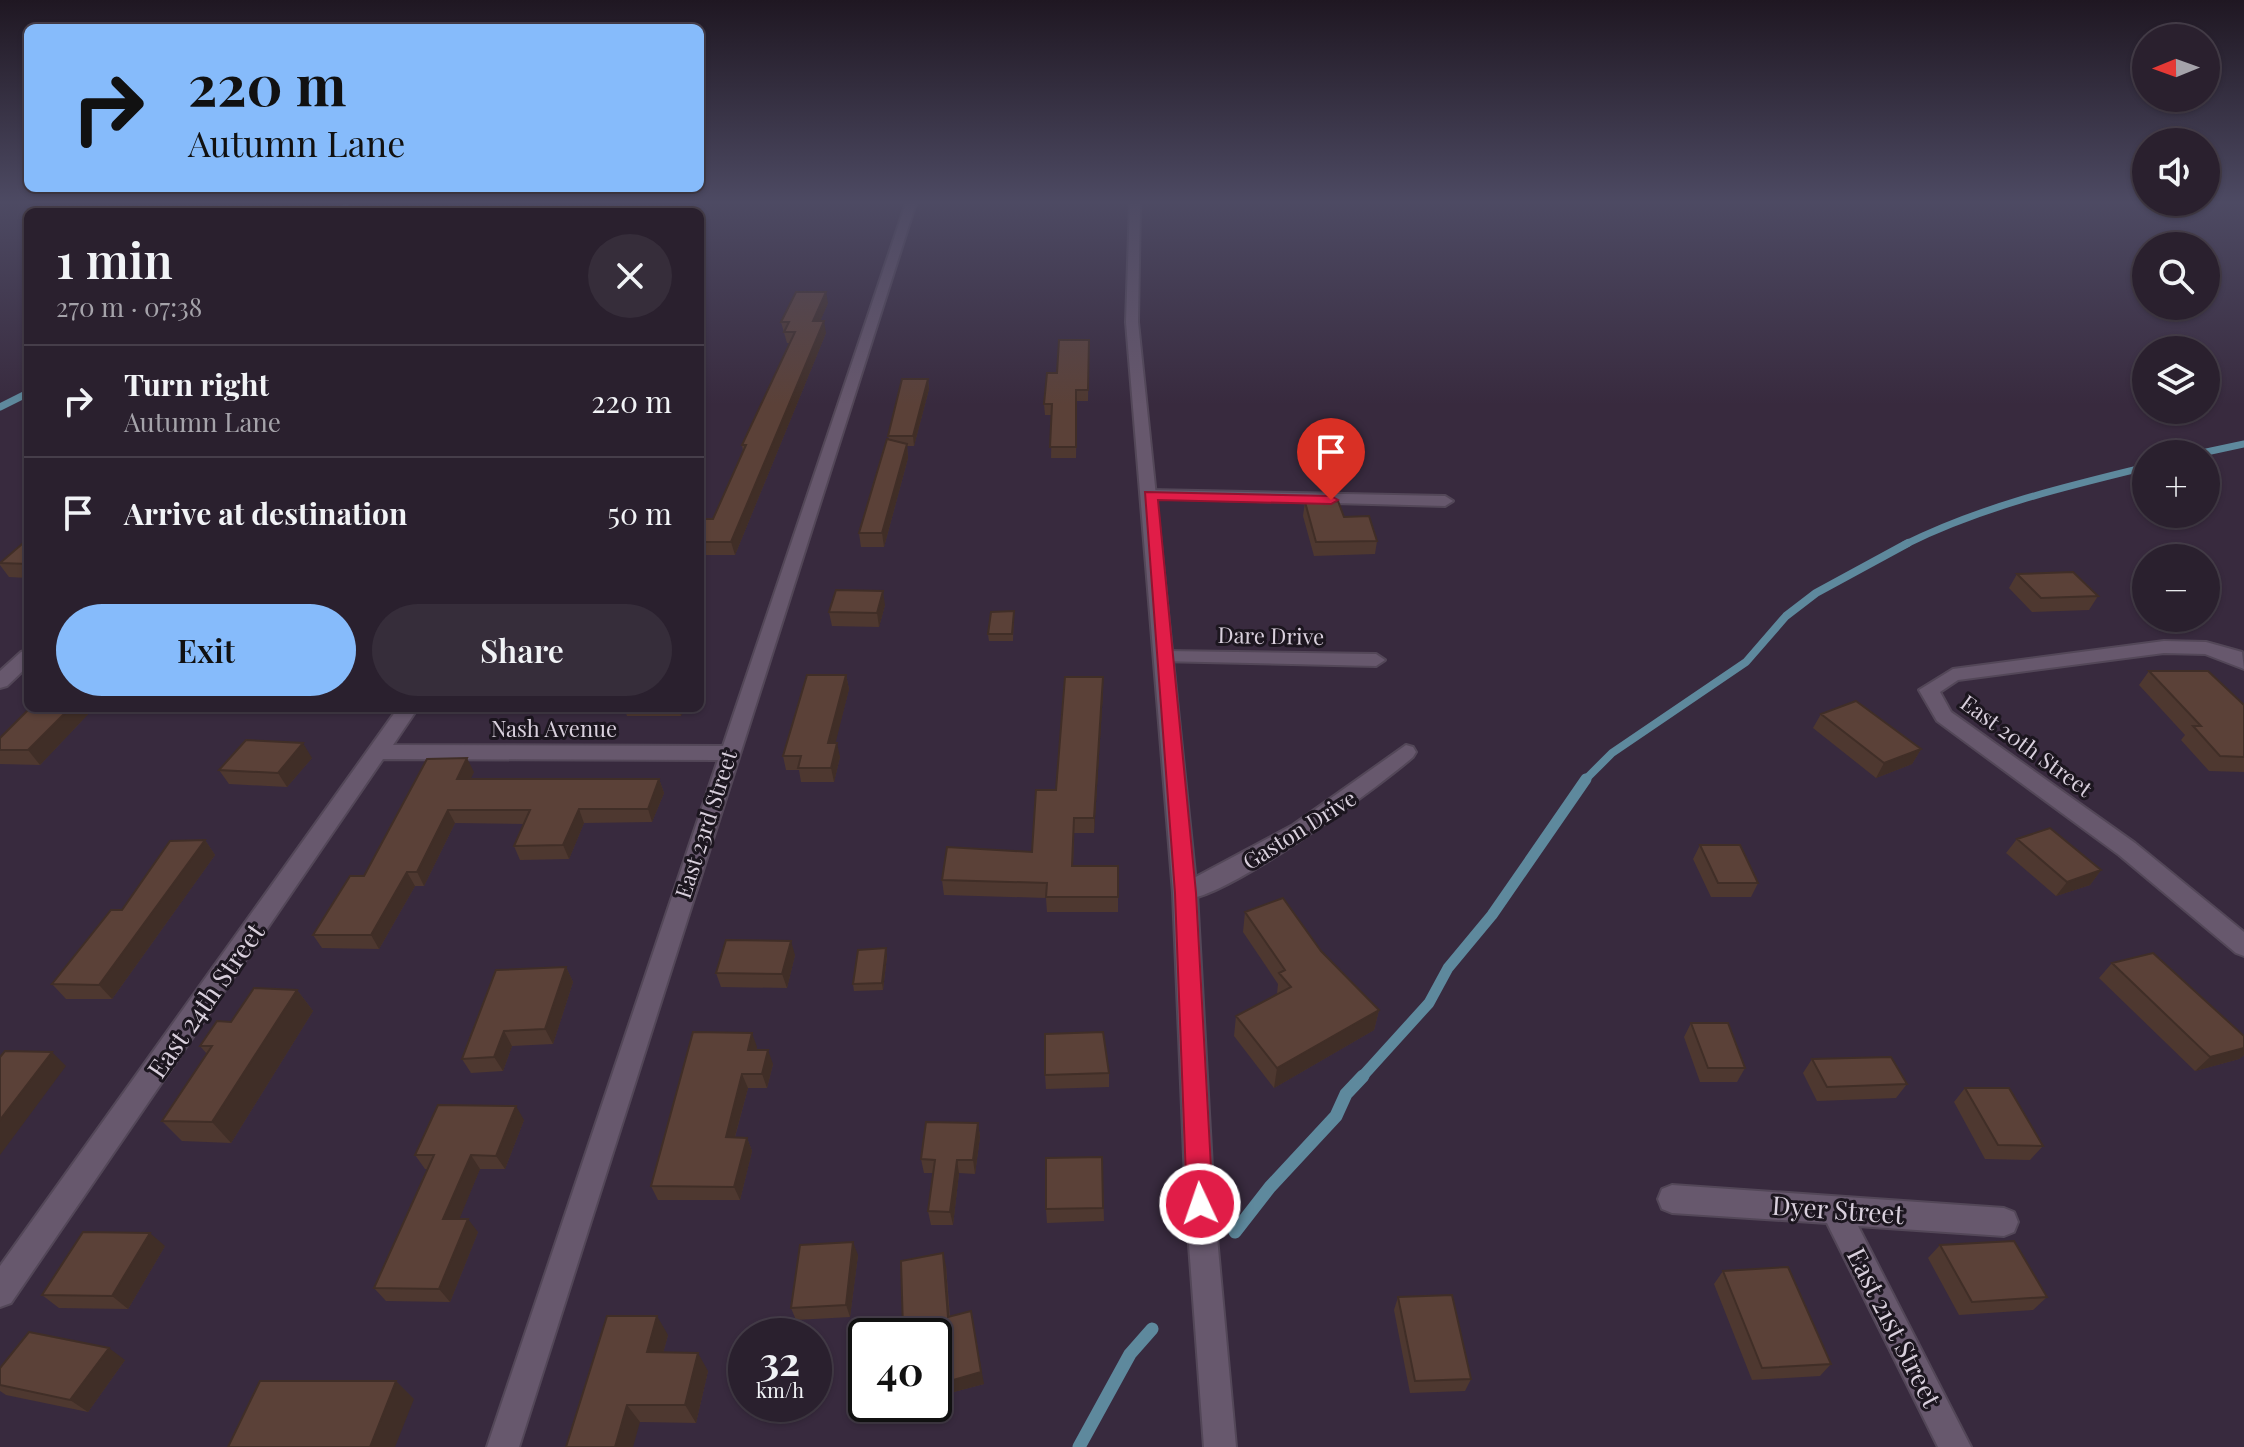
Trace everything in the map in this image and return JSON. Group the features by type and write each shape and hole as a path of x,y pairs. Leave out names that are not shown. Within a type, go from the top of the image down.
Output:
{"street":[{"name":"East 23rd Street","path":"503,1447 889,271"},
{"path":"1131,271 1130,293 1185,893 1200,1204 1220,1447"},
{"path":"1150,495 1445,501"},
{"name":"East 20th Street","path":"2244,663 2235,656 2206,648 2164,647 1953,675 1929,690 1944,716 2127,849 2244,946"},
{"name":"Dare Drive","path":"1165,657 1376,660"},
{"path":"0,682 24,660"},
{"name":"East 24th Street","path":"0,1292 405,712"},
{"name":"Nash Avenue","path":"379,752 728,753"},
{"name":"Gaston Drive","path":"1185,893 1264,855 1351,799 1406,752"},
{"name":"Dyer Street","path":"1672,1199 2004,1222"},
{"name":"East 21st Street","path":"1834,1208 1955,1447"}],"building":[{"path":"796,292 826,292 813,321 824,321 731,542 704,542 704,519 713,519 746,445 742,445 795,332 784,332 789,322 781,322"},
{"path":"1059,340 1089,340 1088,390 1076,390 1076,447 1050,447 1052,404 1044,404 1047,373 1057,373"},
{"path":"902,379 928,379 913,436 888,436"},
{"path":"887,439 907,444 882,533 859,533"},
{"path":"1338,501 1344,517 1369,516 1377,541 1316,542 1305,502"},
{"path":"24,542 24,564 0,563"},
{"path":"2073,572 2098,596 2041,598 2017,574"},
{"path":"836,590 883,591 877,613 829,612"},
{"path":"1014,611 1012,634 988,634 991,612"},
{"path":"2149,671 2208,671 2244,705 2244,757 2220,756 2193,726 2201,726"},
{"path":"807,675 846,675 828,743 837,743 831,768 798,768 801,756 783,756"},
{"path":"1065,677 1103,677 1094,818 1074,818 1072,866 1118,866 1118,897 1046,897 1047,883 942,880 947,847 1032,852 1036,790 1056,790"},
{"path":"1856,701 1921,749 1884,763 1821,714"},
{"path":"26,712 66,712 28,750 0,750 0,738"},
{"path":"246,740 303,743 278,773 219,770"},
{"path":"467,758 457,779 659,779 648,809 579,809 563,845 514,846 530,810 448,810 417,872 407,872 371,935 313,935 350,876 364,876 427,759"},
{"path":"2050,828 2101,870 2067,882 2017,839"},
{"path":"205,840 99,985 52,984 111,910 122,910 170,841"},
{"path":"1700,845 1740,845 1758,883 1718,883"},
{"path":"1283,898 1321,951 1379,1010 1277,1068 1236,1016 1291,987 1279,973 1285,970 1245,912"},
{"path":"726,940 791,941 782,974 716,973"},
{"path":"886,948 882,983 853,984 858,950"},
{"path":"2153,953 2244,1036 2244,1048 2210,1057 2112,963"},
{"path":"566,967 545,1029 504,1031 494,1057 462,1059 496,970"},
{"path":"254,988 297,990 212,1122 162,1121 212,1046 200,1046 217,1021 231,1022"},
{"path":"1691,1023 1728,1023 1745,1068 1708,1068"},
{"path":"693,1032 752,1033 748,1050 768,1050 762,1074 742,1074 726,1137 747,1138 734,1187 651,1186"},
{"path":"1103,1032 1109,1073 1045,1075 1045,1034"},
{"path":"5,1051 52,1052 0,1120 0,1057"},
{"path":"1891,1057 1907,1084 1827,1087 1812,1059"},
{"path":"1965,1088 2009,1088 2043,1146 1998,1145"},
{"path":"438,1105 516,1106 496,1156 471,1155 443,1219 468,1219 439,1289 374,1288 434,1155 415,1155"},
{"path":"926,1122 978,1123 973,1160 957,1160 950,1212 928,1211 935,1160 921,1159"},
{"path":"1102,1157 1103,1208 1046,1209 1046,1158"},
{"path":"83,1232 150,1233 112,1296 42,1295"},
{"path":"2014,1241 2047,1297 1972,1302 1940,1245"},
{"path":"853,1242 846,1305 791,1308 800,1245"},
{"path":"943,1253 948,1317 971,1311 981,1372 952,1380 952,1318 903,1318 901,1261"},
{"path":"1788,1267 1831,1364 1762,1368 1723,1271"},
{"path":"1452,1295 1471,1379 1415,1381 1398,1297"},
{"path":"607,1316 657,1316 647,1352 698,1353 685,1405 627,1405 615,1447 566,1447"},
{"path":"29,1332 109,1348 70,1400 0,1385 0,1368"},
{"path":"260,1381 396,1381 370,1447 228,1447"}],"waterway":[{"path":"0,407 24,395"},
{"path":"2220,449 2244,444"},
{"path":"1906,544 1992,509 2132,470"},
{"path":"1586,779 1612,753 1746,662 1786,616 1816,593 1906,544"},
{"path":"1361,1078 1429,1003 1448,968 1492,915 1586,779"},
{"path":"1235,1232 1270,1187 1336,1116 1346,1094 1363,1076"},
{"path":"1079,1447 1130,1354 1152,1329"}],"route":[{"path":"1200,1204 1185,893 1150,495 1331,500"}]}
